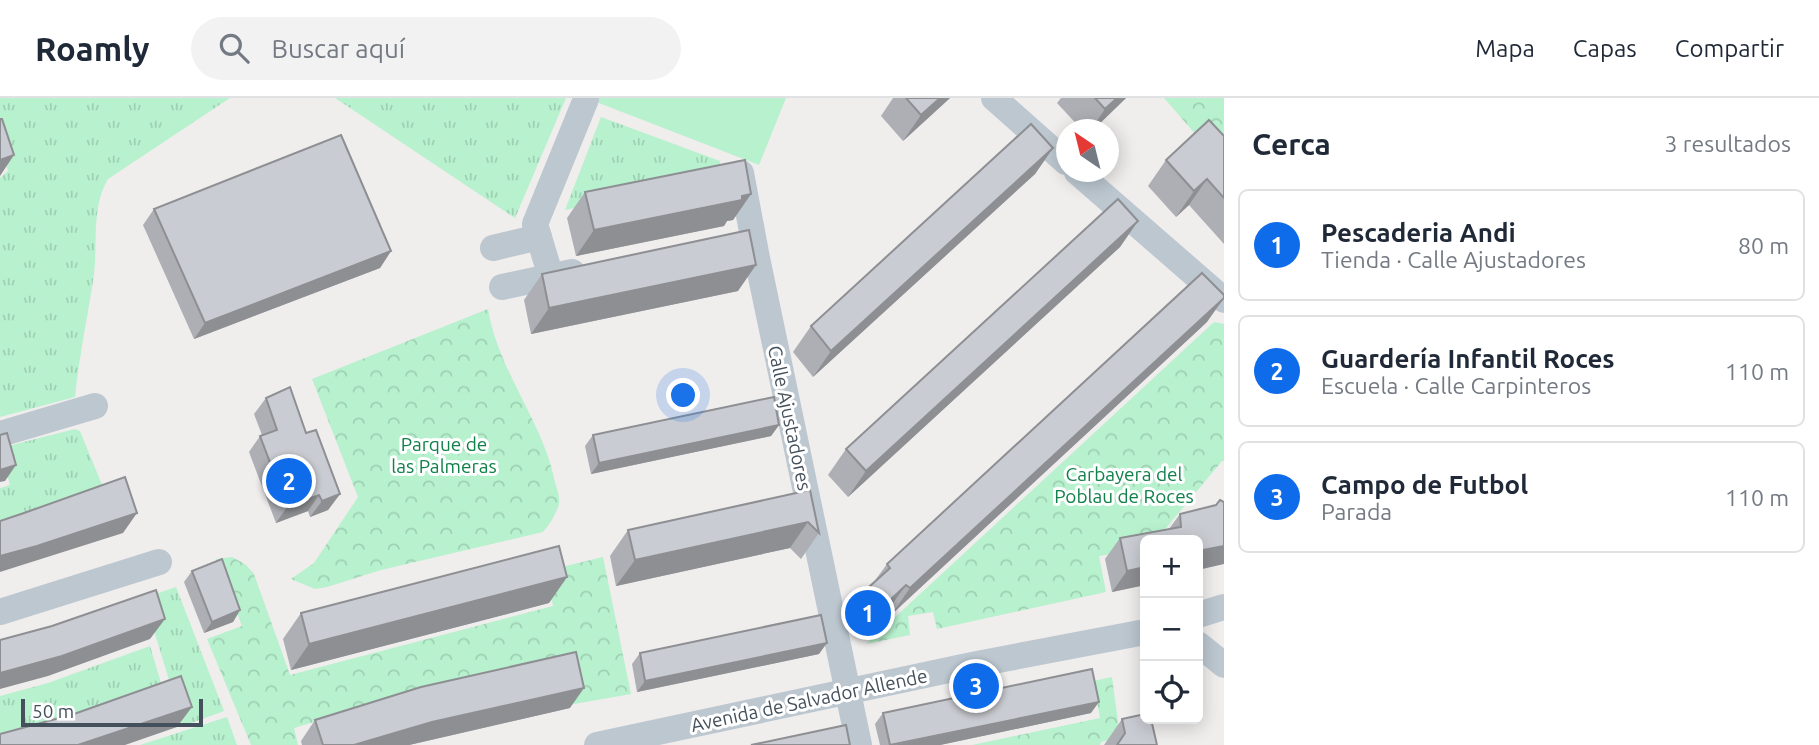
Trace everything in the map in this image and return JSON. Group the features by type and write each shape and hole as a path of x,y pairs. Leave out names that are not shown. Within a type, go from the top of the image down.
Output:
{"street":[{"path":"994,98 1056,153"},
{"path":"551,276 535,224 586,99"},
{"name":"Calle Ajustadores","path":"741,173 859,745"},
{"path":"1088,182 1224,300"},
{"path":"726,242 752,236"},
{"path":"493,248 539,237"},
{"path":"502,286 592,268"},
{"path":"0,434 95,406"},
{"path":"0,612 159,562"},
{"path":"1203,613 1224,607"},
{"name":"Avenida de Salvador Allende","path":"597,745 1140,633"},
{"path":"1203,648 1224,665"}],"green space":[{"path":"0,98 230,98 108,179 97,213 94,274 75,397 0,417 0,178 8,171 0,137"},
{"path":"335,98 566,98 515,218"},
{"path":"586,98 786,98 759,165"},
{"path":"1164,98 1224,98 1224,167"},
{"path":"601,117 720,161 721,177 565,210"},
{"name":"Parque de las Palmeras","path":"488,309 501,354 549,460 559,504 548,526 543,532 381,570 327,587 315,589 291,579 314,563 358,497 312,379"},
{"name":"Carbayera del Poblau de Roces","path":"1214,322 1224,324 1224,461 1160,535 1140,535 1140,550 1099,556 1106,592 937,629 933,612 908,616 910,635 866,644"},
{"path":"75,429 80,431 107,497 0,534 0,488 10,485 0,448"},
{"path":"232,557 245,564 254,574 290,675 553,606 545,571 603,557 631,694 574,704 559,660 406,694 294,728 298,745 251,745 207,639 242,626 216,559"},
{"path":"176,587 224,711 183,726 144,598"},
{"path":"150,646 164,693 0,742 0,696 48,683"},
{"path":"1112,677 1120,737 1101,742 1100,745 972,745 1100,718 1093,681"},
{"path":"227,717 237,745 140,745"}],"building":[{"path":"906,98 940,98 921,115"},
{"path":"1095,98 1117,98 1105,109"},
{"path":"0,119 14,155 0,160"},
{"path":"1209,120 1224,136 1224,198 1207,179 1194,191 1166,160"},
{"path":"1031,124 1053,148 831,351 811,326"},
{"path":"341,135 391,251 205,323 154,209"},
{"path":"745,160 751,194 742,196 742,200 594,230 585,192"},
{"path":"1118,199 1138,221 866,471 846,449"},
{"path":"749,230 756,265 549,308 542,274"},
{"path":"1202,273 1224,298 910,588 906,585 887,603 870,586 890,568 887,564"},
{"path":"290,387 306,433 316,430 340,494 322,501 319,495 287,507 260,436 277,430 266,398"},
{"path":"774,397 779,425 599,463 593,435"},
{"path":"7,433 16,465 0,470 0,435"},
{"path":"125,477 137,513 0,556 0,521"},
{"path":"810,490 819,533 808,522 635,560 628,530"},
{"path":"1220,500 1224,502 1224,546 1203,550 1203,535 1140,535 1140,568 1127,571 1120,538 1181,527 1180,514 1216,505"},
{"path":"559,546 567,577 309,644 301,613"},
{"path":"222,559 240,610 212,622 192,571"},
{"path":"156,590 165,619 62,656 0,673 0,640 52,626"},
{"path":"821,615 827,643 645,681 640,653"},
{"path":"576,652 584,688 432,722 354,745 323,745 315,720 421,687"},
{"path":"1092,669 1099,702 890,745 883,713"},
{"path":"181,676 192,707 78,745 0,745 0,734 74,714"},
{"path":"1140,715 1140,724 1152,724 1157,745 1117,745 1125,733 1122,719"},
{"path":"846,725 850,745 751,745"}],"place":[{"name":"Guardería Infantil Roces","path":"289,481"},
{"name":"Pescaderia Andi","path":"868,613"},
{"name":"Campo de Futbol","path":"976,686"}]}
